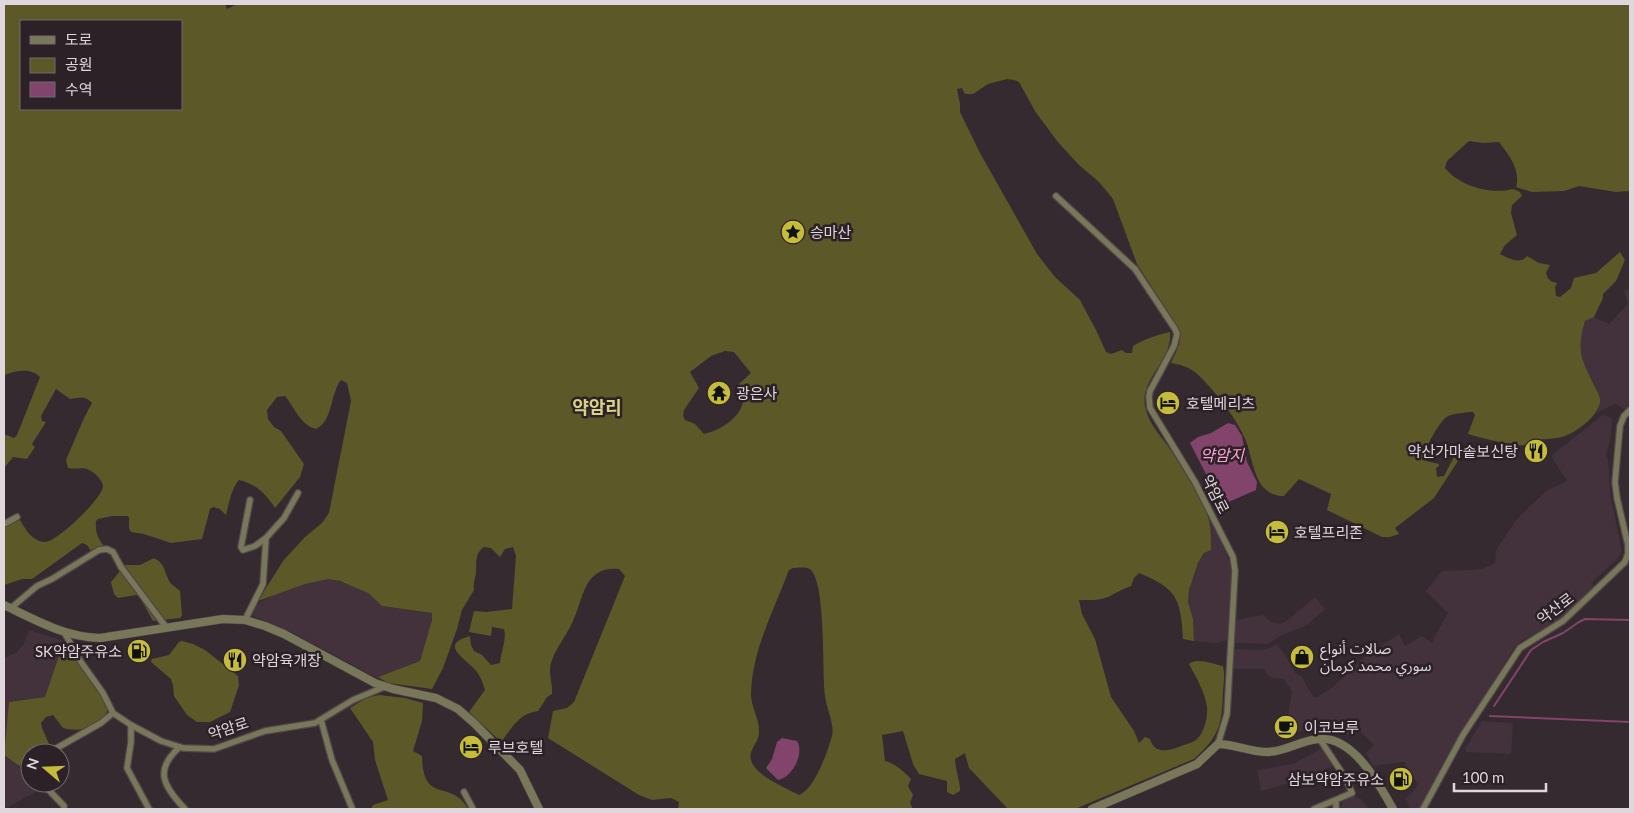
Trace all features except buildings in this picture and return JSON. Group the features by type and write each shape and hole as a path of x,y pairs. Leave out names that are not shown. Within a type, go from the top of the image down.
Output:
{"street":[{"name":"약암로","path":"1056,196 1135,270 1172,323 1177,334 1176,339 1172,352 1150,391 1150,408 1195,482 1233,557 1236,571 1227,714 1218,744 1202,760 1189,768 1092,809"},
{"name":"약산로","path":"1422,809 1463,735 1520,648 1563,621 1625,562 1628,549 1615,482 1620,426 1624,416 1630,410"},
{"path":"250,500 241,547 243,550 247,550 266,538 284,518 298,493"},
{"path":"4,524 17,517"},
{"path":"245,620 263,584 266,538"},
{"path":"7,606 99,550 107,549 113,552 121,568 166,628"},
{"path":"7,606 64,632 78,636 100,638 223,619 245,620 284,634 384,687 436,698 458,709 474,722 520,770 538,809"},
{"name":"약암로","path":"64,632 81,662 103,693 113,713 131,725 180,747 214,749 265,730 311,724 353,700 384,687"},
{"path":"66,743 101,723 113,713"},
{"path":"321,720 332,760 352,808"},
{"path":"131,725 131,742 127,768 149,809"},
{"path":"1314,809 1352,793 1346,779 1319,738"},
{"path":"1218,744 1267,752 1319,738 1338,742 1355,753 1393,809"},
{"path":"180,747 167,761 163,769 164,776 175,799 185,809"},
{"path":"464,792 473,809"},
{"path":"52,793 64,806"},
{"path":"1336,800 1336,809"}],"shaded area":[{"path":"1630,288 1630,406 1625,410 1616,404 1597,413 1600,396 1584,367 1580,338 1585,321 1594,317 1609,324 1628,304 1624,291"},
{"path":"1604,414 1612,419 1611,436 1606,455 1608,459 1610,493 1622,552 1591,583 1595,588 1560,620 1521,641 1512,651 1445,759 1420,809 1410,809 1405,798 1418,785 1404,762 1373,766 1366,753 1374,745 1356,727 1348,735 1332,725 1319,722 1297,733 1288,715 1292,692 1284,679 1270,677 1264,669 1232,669 1234,649 1260,650 1270,648 1276,644 1284,653 1296,674 1302,676 1315,698 1333,687 1366,656 1399,634 1405,646 1422,636 1432,643 1448,613 1426,591 1442,571 1473,570 1485,568 1495,563 1496,550 1517,519 1546,491 1567,481 1551,456"},
{"path":"1209,518 1221,540 1232,568 1227,640 1216,643 1194,641 1193,619 1188,602 1189,590 1198,564 1211,543"},
{"path":"329,579 340,581 368,593 382,606 432,613 432,620 420,661 380,676 379,679 289,631 251,615 260,602 274,595 305,584"},
{"path":"1315,597 1325,609 1307,625 1280,636 1268,644 1235,643 1236,620 1263,615 1271,622 1281,624"},
{"path":"29,630 64,641 45,697 9,702 4,746 4,658 17,652 23,645"},
{"path":"1482,721 1513,723 1511,754 1466,752 1465,749"},
{"path":"1322,748 1333,766 1297,781 1261,791 1257,770 1293,764"},
{"path":"4,755 20,768 20,793 34,793 4,809"},
{"path":"1353,796 1361,799 1369,809 1340,809 1343,801"}],"green space":[{"path":"4,4 225,4 227,9 237,4 1630,4 1630,191 1616,192 1579,186 1564,191 1532,192 1516,187 1517,175 1515,169 1510,157 1499,142 1483,143 1469,141 1447,161 1445,168 1458,180 1476,188 1495,191 1513,189 1520,192 1522,196 1512,205 1511,213 1517,235 1505,245 1500,254 1517,260 1524,259 1527,256 1539,263 1550,265 1546,273 1550,280 1557,283 1555,287 1556,296 1560,297 1571,288 1574,278 1596,273 1620,252 1625,260 1616,281 1603,294 1594,317 1585,321 1581,339 1583,360 1600,400 1597,411 1582,427 1570,434 1557,438 1531,441 1526,445 1506,443 1468,434 1475,415 1473,412 1448,416 1433,435 1424,458 1426,461 1439,464 1436,468 1437,477 1444,476 1454,457 1458,461 1434,498 1395,528 1399,534 1390,537 1382,537 1327,510 1331,494 1299,479 1284,496 1273,494 1264,488 1255,472 1248,446 1242,433 1224,405 1196,373 1184,366 1171,363 1180,340 1179,331 1137,264 1113,199 1099,182 1079,165 1057,141 1035,111 1019,82 1007,79 988,84 973,94 965,94 962,88 957,89 960,112 980,153 1037,254 1055,277 1080,300 1106,352 1111,354 1122,350 1126,353 1132,353 1133,346 1170,332 1167,352 1147,387 1145,406 1152,424 1195,490 1210,524 1211,550 1204,553 1198,563 1189,590 1188,602 1193,619 1194,641 1183,639 1178,604 1174,596 1161,584 1139,573 1134,578 1131,586 1108,597 1098,600 1079,600 1082,614 1095,639 1111,697 1134,731 1139,743 1145,737 1150,739 1155,748 1167,750 1193,742 1199,737 1205,725 1207,707 1202,690 1189,664 1196,661 1223,666 1223,702 1218,729 1203,751 1194,759 1075,809 1008,809 969,768 965,753 955,759 960,791 953,795 947,792 947,781 919,774 913,764 903,731 882,735 885,761 896,766 911,779 908,786 913,795 910,803 913,809 678,809 679,802 671,798 652,800 639,795 548,738 553,711 567,708 574,702 625,576 619,569 607,569 599,572 587,585 568,632 555,652 551,663 552,694 547,697 538,711 525,715 516,722 501,742 469,712 485,690 478,674 455,648 460,640 470,636 474,651 482,655 491,665 500,663 504,629 492,627 491,636 469,632 474,611 486,612 512,609 516,556 513,547 505,549 500,557 491,548 484,547 479,553 474,590 462,610 443,668 432,689 388,683 378,677 420,661 432,620 432,613 382,606 368,593 340,581 329,579 305,584 258,601 283,561 305,537 322,523 329,513 351,401 347,383 341,380 337,386 326,420 316,429 310,427 302,420 285,396 277,397 267,410 268,419 274,427 281,431 304,464 300,477 275,508 260,490 251,484 239,480 232,492 226,515 220,509 213,507 210,509 202,539 171,543 144,534 131,532 129,517 127,516 112,516 98,519 96,521 96,529 99,539 106,548 91,551 87,545 82,543 32,579 22,579 4,585 4,527 20,520 27,531 37,540 45,542 51,540 69,527 88,509 96,500 103,486 100,479 93,472 85,469 68,468 66,460 92,403 84,398 70,399 56,389 41,416 42,421 46,422 32,444 35,447 27,459 13,457 4,468 4,434 14,438 17,435 40,377 32,372 18,371 4,375","holes":["725,351 734,352 751,373 739,384 743,393 743,402 735,416 721,428 704,434 695,424 685,420 683,416 684,410 699,388 690,372 711,356","793,568 807,568 811,570 816,579 821,610 825,695 833,731 820,769 810,786 799,795 760,773 755,768 751,758 752,750 759,735 758,722 751,694 755,662 765,630 789,570"]},
{"path":"154,558 162,564 170,582 180,591 182,615 180,618 153,621 139,596 118,598 114,594 111,582 125,565 140,565"},
{"path":"64,641 97,686 107,711 102,719 94,725 79,729 63,728 53,715 46,717 41,723 49,743 20,743 19,766 4,755 9,702 45,697"},
{"path":"182,641 205,650 238,676 239,685 230,712 210,722 197,722 187,715 174,696 171,679 151,662 152,659 169,655 179,642"},
{"path":"379,695 405,698 423,703 422,721 413,751 422,756 427,781 432,786 453,794 460,799 467,807 466,809 371,809 373,805 388,800 375,760 373,742 350,708 366,698"}],"water":[{"name":"약암지","path":"1228,423 1235,425 1242,436 1247,462 1257,482 1256,490 1224,504 1221,503 1190,443 1198,437 1211,433"},
{"path":"782,738 797,741 799,752 796,764 792,770 788,775 778,780 766,768 772,759 777,742"}],"waterway":[{"path":"1494,706 1531,650 1543,642 1563,633 1585,619 1630,620"},
{"path":"1490,716 1630,722"}],"place":[{"name":"승마산","path":"793,232"},
{"name":"광은사","path":"719,393"},
{"name":"호텔메리츠","path":"1168,403"},
{"name":"약산가마솥보신탕","path":"1536,451"},
{"name":"호텔프리존","path":"1277,532"},
{"name":"SK약암주유소","path":"139,651"},
{"name":"صالات أنواع سوري محمد كرمان","path":"1302,657"},
{"name":"약암육개장","path":"235,660"},
{"name":"이코브루","path":"1286,727"},
{"name":"루브호텔","path":"471,747"},
{"name":"삼보약암주유소","path":"1401,779"}],"district":[{"name":"약암리","path":"597,407"}]}
